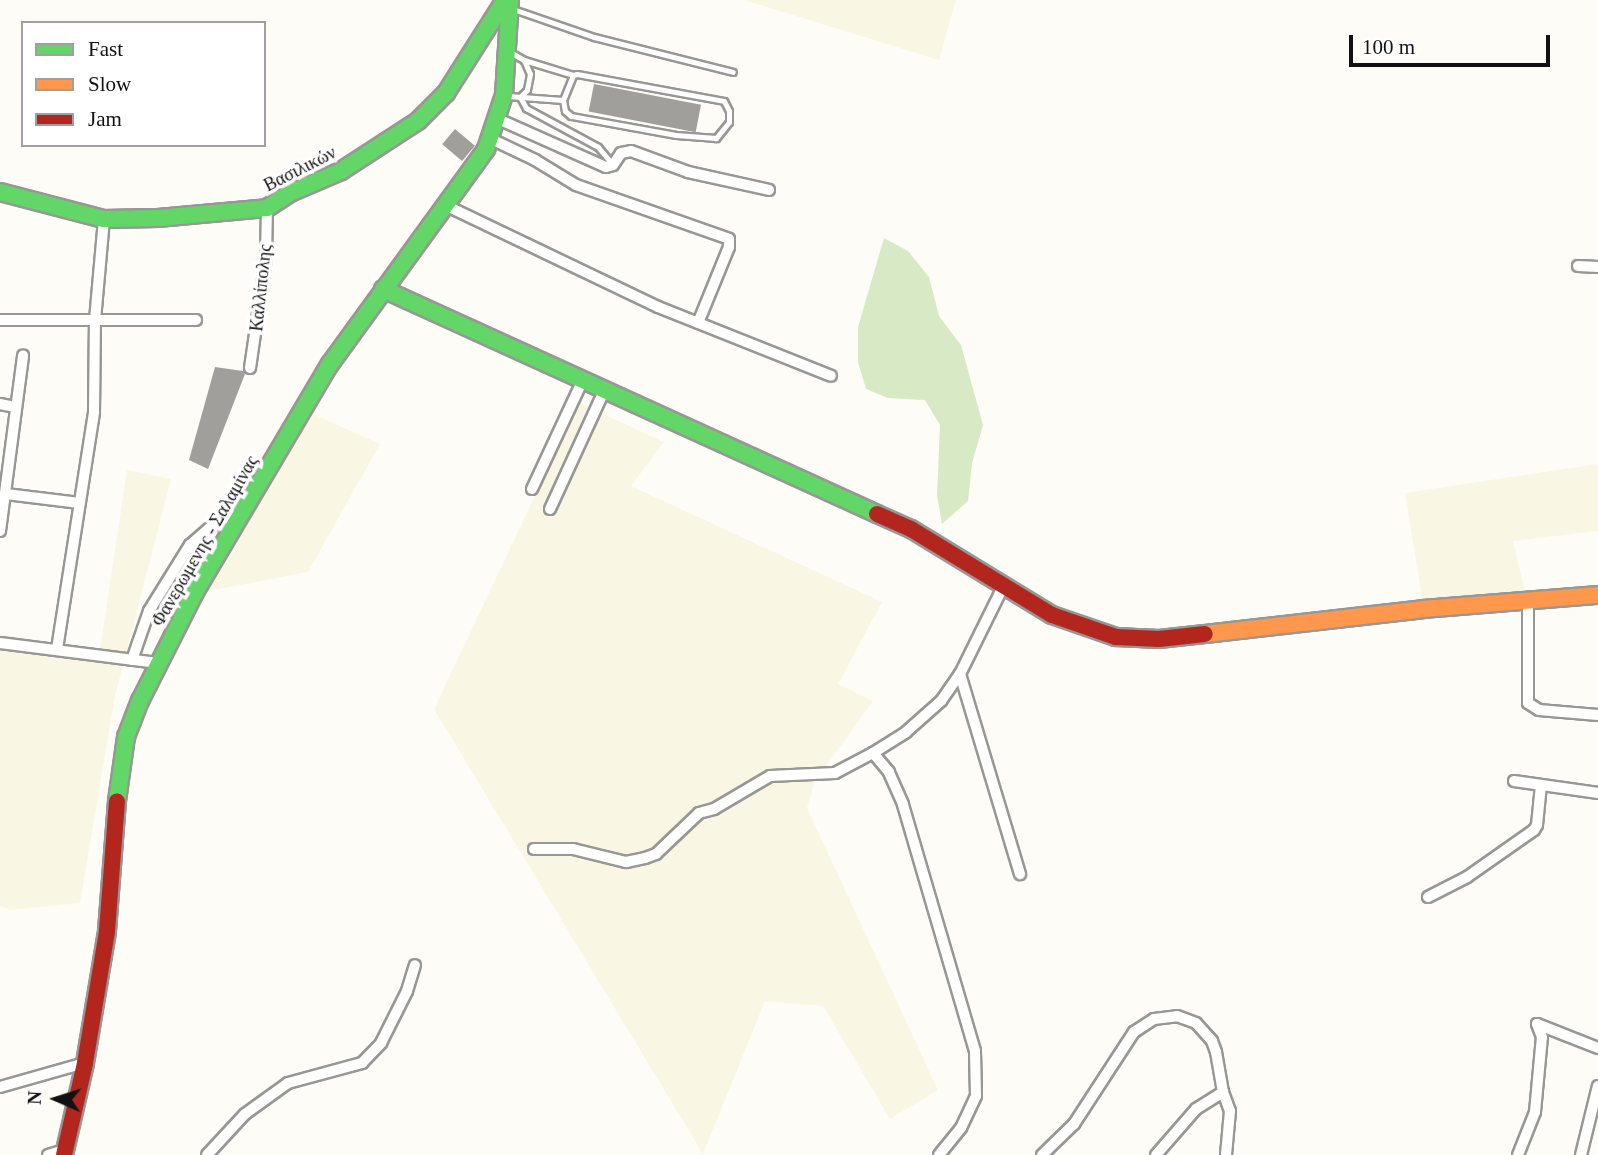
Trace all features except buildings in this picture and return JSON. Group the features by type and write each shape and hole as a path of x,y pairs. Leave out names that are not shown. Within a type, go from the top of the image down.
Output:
{"street":[{"name":"Φανερωμενης - Σαλαμίνας","path":"59,1153 85,1063 108,918 119,771 126,737 158,663 195,592 330,364 447,206 491,139 498,119 512,96 508,3"},
{"name":"Βασιλικών","path":"0,192 41,205 104,219 158,218 222,209 267,208 290,192 341,171 418,121 446,93 508,3"},
{"path":"498,119 607,167 613,165 621,153 631,151 688,172 768,190"},
{"path":"491,139 535,159 576,185 729,239 729,247 698,323"},
{"path":"447,206 602,281 831,376"},
{"name":"Καλλίπολης","path":"250,368 266,258 267,208"},
{"path":"57,649 94,412 95,320 104,219"},
{"path":"1578,266 1598,267"},
{"path":"383,289 582,382 911,529 953,552 1003,587 1052,615 1082,628 1135,639 1598,595"},
{"path":"0,320 196,320"},
{"path":"0,531 23,356"},
{"path":"532,489 582,382"},
{"path":"550,509 604,391"},
{"path":"0,404 16,407"},
{"path":"6,494 79,503"},
{"path":"132,660 149,611 190,545 219,520 243,513"},
{"path":"534,849 573,849 625,862 645,858 656,854 699,813 714,808 770,776 835,773 873,753 906,732 941,701 960,674 1003,587"},
{"path":"1528,600 1528,703 1539,710 1598,715"},
{"path":"0,643 158,663"},
{"path":"960,674 1020,874"},
{"path":"873,753 889,772 903,804 975,1051 976,1096 965,1121 939,1155"},
{"path":"1514,781 1598,793"},
{"path":"1429,897 1477,870 1534,830 1541,785"},
{"path":"207,1155 245,1114 288,1083 362,1063 380,1043 407,991 415,965"},
{"path":"1042,1155 1074,1124 1134,1032 1154,1019 1177,1016 1196,1023 1212,1041 1230,1111 1226,1155"},
{"path":"1518,1155 1535,1112 1542,1037 1537,1024 1598,1048"},
{"path":"0,1087 85,1063"},
{"path":"1581,1155 1598,1086"},
{"path":"1156,1155 1196,1109 1223,1092"}],"lane":[{"path":"508,3 594,37 733,72"},
{"path":"509,51 524,60 573,75 724,102 729,111 729,122 716,138 676,135 571,116 565,111 563,100 573,75"},
{"path":"512,96 527,89 530,74 524,60"},
{"path":"512,96 563,100"},
{"path":"512,96 536,115 569,128 598,147 613,165"}],"shaded area":[{"path":"744,0 956,0 939,60"},
{"path":"579,403 664,442 631,486 882,602 838,684 873,701 815,781 807,808 938,1090 890,1119 823,1006 765,1001 703,1154 434,709"},
{"path":"308,412 380,444 308,572 198,593"},
{"path":"1598,464 1598,531 1513,541 1526,596 1423,604 1405,493"},
{"path":"127,470 171,479 115,696 80,903 10,910 0,906 0,634 100,650"}],"green space":[{"path":"884,238 908,251 929,277 939,316 961,345 983,425 972,463 968,501 942,524 937,495 940,425 925,400 888,398 866,389 858,362 858,327"}],"traffic: fast":[{"path":"0,192 104,219 158,218 267,208 290,193 341,171 418,121 446,93 505,0"},
{"path":"117,801 126,737 140,701 195,592 330,364 486,149 504,95 510,0"},
{"path":"383,289 877,514"}],"traffic: slow":[{"path":"1205,634 1423,609 1598,595"}],"traffic: jam":[{"path":"877,514 911,529 1052,615 1116,637 1159,639 1205,634"},
{"path":"64,1155 85,1063 107,931 117,801"}]}
